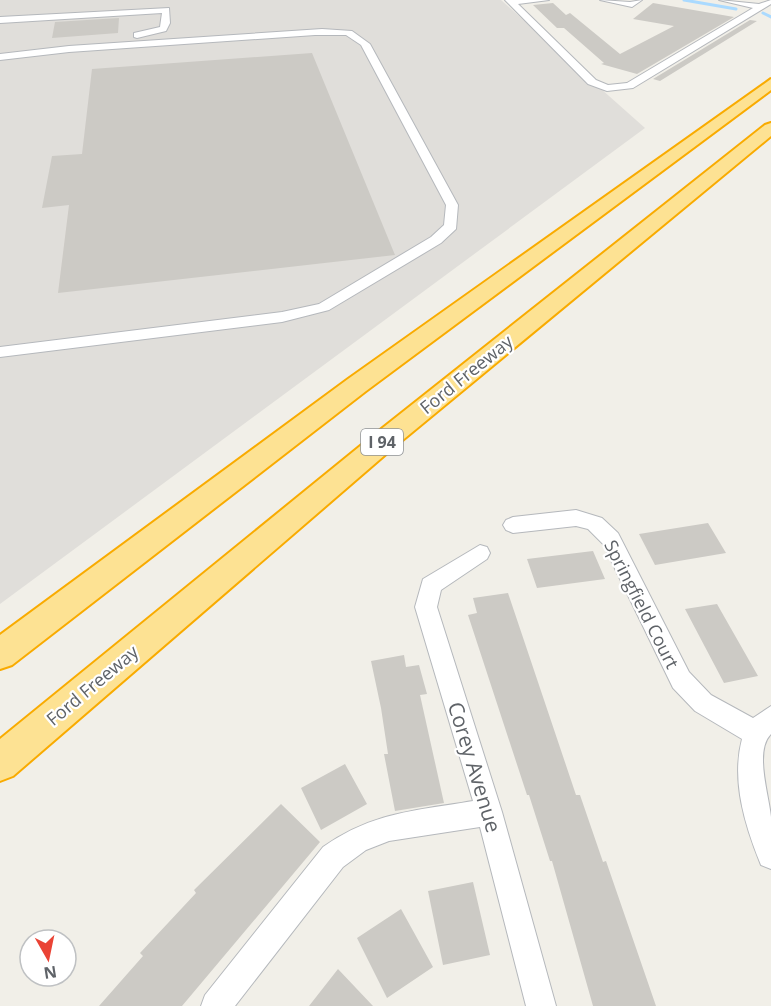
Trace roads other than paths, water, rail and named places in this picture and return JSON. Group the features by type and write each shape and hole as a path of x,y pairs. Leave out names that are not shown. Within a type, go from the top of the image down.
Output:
{"highway":[{"path":"0,654 357,385 771,83"},
{"name":"Ford Freeway","path":"0,764 384,441 771,128"}],"street":[{"path":"510,1 545,0"},
{"path":"603,0 632,5 638,0"},
{"path":"723,0 760,7"},
{"path":"510,1 592,82 615,89 629,87 771,1"},
{"path":"0,20 166,10 166,26 159,31 46,41"},
{"path":"0,57 69,49 304,33 350,33 360,37 365,44 452,205 451,226 436,240 324,308 282,317 0,352"},
{"name":"Springfield Court","path":"513,525 576,518 595,523 611,539 681,680 703,703 763,726"},
{"name":"Corey Avenue","path":"480,554 431,585 426,607 489,812 541,1006"},
{"path":"763,726 752,763 754,797 763,838 771,855"},
{"path":"216,1006 333,856 358,839 389,828 489,812"}],"waterway":[{"path":"684,0 736,9"},
{"path":"763,13 771,17"}]}
